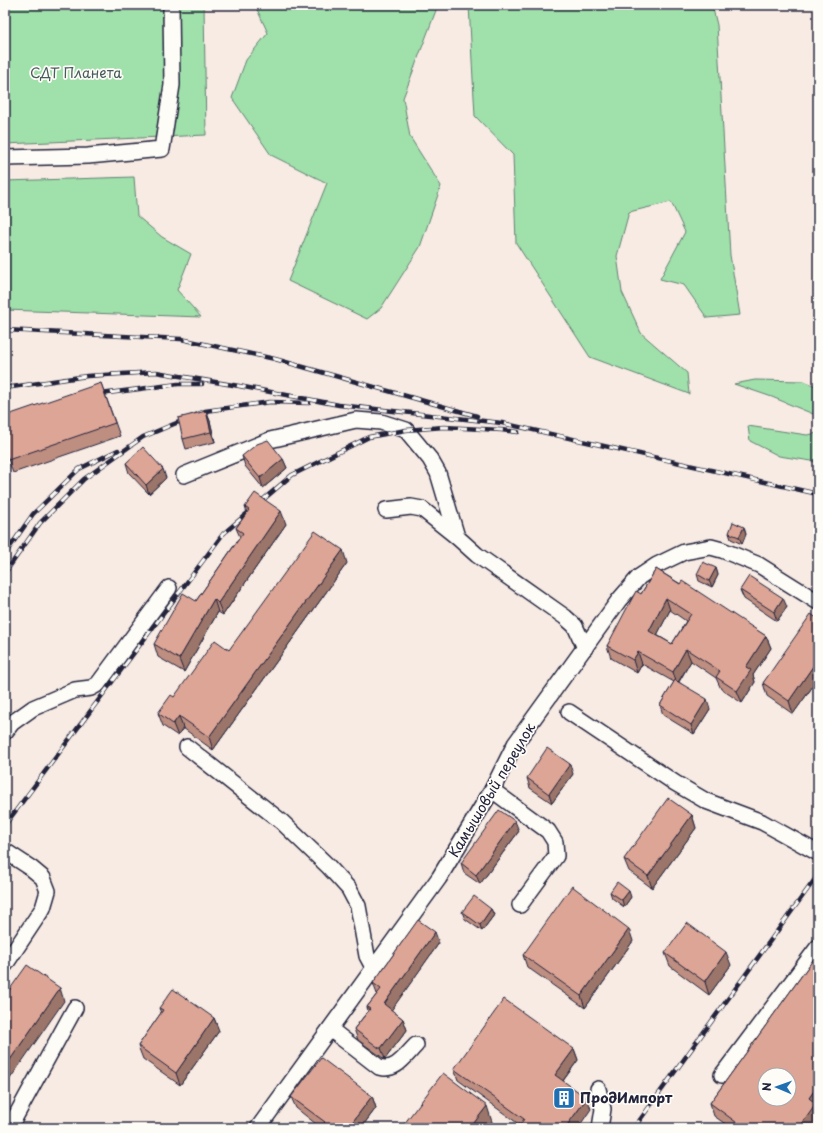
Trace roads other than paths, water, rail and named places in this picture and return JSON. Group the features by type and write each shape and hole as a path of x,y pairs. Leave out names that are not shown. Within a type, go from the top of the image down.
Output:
{"street":[{"path":"5,158 88,156 162,149 172,85 171,5"},
{"path":"184,475 270,440 356,420 381,422 406,430 430,459 438,473 457,537"},
{"path":"386,510 411,507 422,509 457,537 476,555 565,616 575,626 585,648"},
{"name":"Камышовый переулок","path":"258,1128 374,969 438,878 492,790 515,744 618,600 640,577 658,565 684,552 711,547 759,565 818,602"},
{"path":"5,732 12,723 33,708 75,690 91,688 98,684 169,588"},
{"path":"569,712 706,802 762,822 818,853"},
{"path":"187,747 282,822 328,866 349,889 358,906 368,956 374,969"},
{"path":"492,790 548,831 555,842 556,856 520,905"},
{"path":"5,851 32,868 44,878 48,891 43,908 5,965"},
{"path":"722,1075 818,947"},
{"path":"11,1128 12,1123 75,1008"},
{"path":"330,1029 379,1067 386,1069 395,1066 416,1045"},
{"path":"598,1089 603,1109 600,1128"}],"railway":[{"path":"5,330 181,339 275,359 477,416"},
{"path":"5,388 87,376 156,372 339,405 502,423 818,494"},
{"path":"93,395 178,384 202,384"},
{"path":"5,573 40,523 84,479 143,437 205,411 270,402 309,403"},
{"path":"5,825 223,534 292,475 369,437 406,430 444,427 518,432"},
{"path":"5,554 33,514 79,469 118,450"},
{"path":"634,1128 818,875"}],"place":[{"name":"ПродИмпорт","path":"564,1098"}],"park label":[{"name":"СДТ Планета","path":"76,73"}]}
